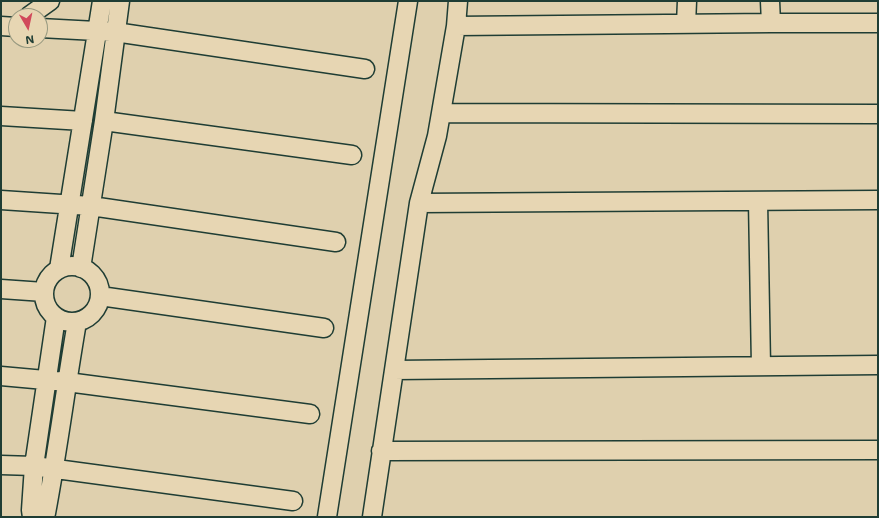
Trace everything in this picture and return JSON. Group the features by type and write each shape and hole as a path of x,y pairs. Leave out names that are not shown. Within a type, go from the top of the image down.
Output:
{"street":[{"path":"40,8 50,1"},
{"path":"60,269 102,1"},
{"path":"81,268 104,121 120,1"},
{"path":"327,517 408,1"},
{"path":"372,517 419,203 442,113 456,26 458,1"},
{"path":"686,24 687,1"},
{"path":"770,1 771,23"},
{"path":"456,26 878,23"},
{"path":"48,28 115,32 365,69"},
{"path":"442,113 878,114"},
{"path":"1,116 83,121"},
{"path":"104,121 352,155"},
{"path":"1,200 91,206 336,242"},
{"path":"419,203 878,200"},
{"path":"758,201 761,366"},
{"path":"67,266 81,268 88,271 97,282 100,289 98,304 90,316 84,320 77,322 62,321 50,313 46,306 44,299 45,285 48,278 60,269 67,266"},
{"path":"1,289 44,292"},
{"path":"100,296 324,328"},
{"path":"32,517 30,510 34,466 56,317"},
{"path":"44,517 54,469 77,322"},
{"path":"394,370 878,365"},
{"path":"1,376 46,379 310,414"},
{"path":"382,451 878,450"},
{"path":"1,465 34,466 293,501"}]}
